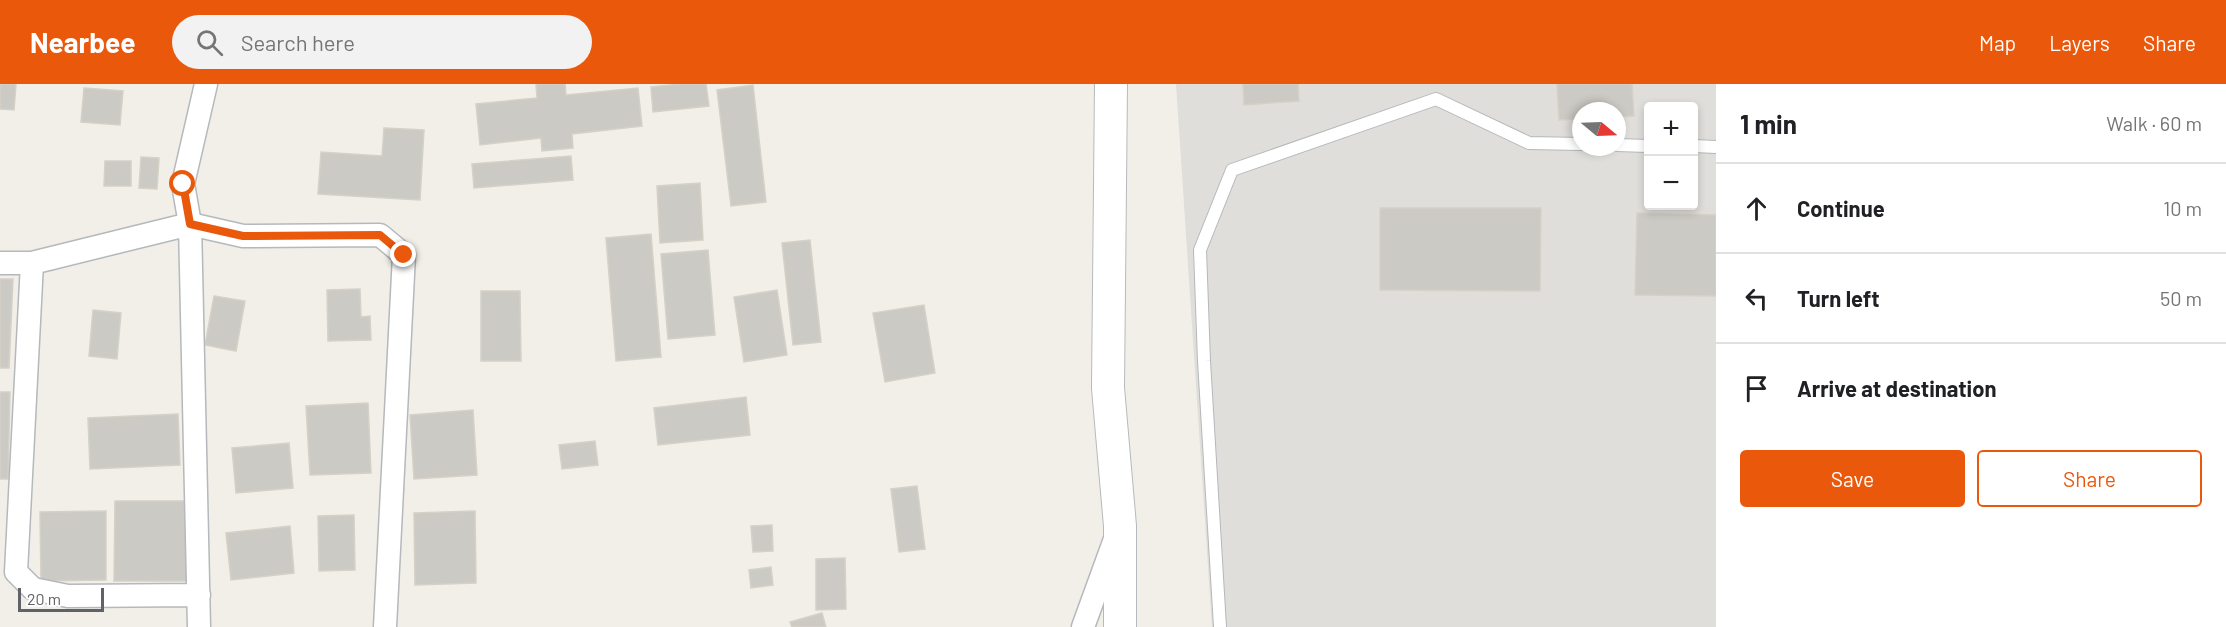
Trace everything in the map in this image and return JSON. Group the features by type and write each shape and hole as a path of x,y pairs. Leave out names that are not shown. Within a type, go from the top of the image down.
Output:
{"street":[{"path":"199,627 190,224 183,184 206,84"},
{"path":"1111,84 1108,388 1120,526 1120,627"},
{"path":"0,263 32,263 190,224 243,236 380,235 404,255 385,627"},
{"path":"32,263 16,572 33,589 68,596 199,596"},
{"path":"1083,627 1120,526"}],"lane":[{"path":"1220,627 1204,373 1200,250 1232,170 1436,99 1530,143 1572,144"},
{"path":"1626,145 1644,146"},
{"path":"1698,146 1716,147"}],"shaded area":[{"path":"1176,84 1716,84 1716,627 1212,627"}],"building":[{"path":"0,84 16,84 14,110 0,109"},
{"path":"536,84 565,84 566,95 638,88 642,126 572,134 573,148 542,151 541,138 480,145 476,104 537,98"},
{"path":"706,84 709,106 653,112 651,87"},
{"path":"1243,84 1298,84 1299,101 1244,105"},
{"path":"1557,84 1632,84 1634,116 1626,116 1626,102 1572,102 1572,119 1559,120"},
{"path":"753,85 766,202 731,206 717,90"},
{"path":"84,88 123,91 120,125 81,122"},
{"path":"384,128 424,130 420,200 318,194 321,152 382,156"},
{"path":"571,156 573,180 474,188 472,164"},
{"path":"141,157 159,158 157,189 139,188"},
{"path":"105,161 131,161 131,186 104,186"},
{"path":"700,183 703,240 660,243 657,186"},
{"path":"1380,208 1541,208 1540,291 1380,290"},
{"path":"1637,213 1716,215 1716,296 1635,295"},
{"path":"651,234 661,357 616,361 606,238"},
{"path":"810,240 821,342 793,345 782,243"},
{"path":"708,250 715,335 668,339 661,254"},
{"path":"0,279 13,279 9,368 0,368"},
{"path":"360,289 361,317 370,316 371,340 328,341 327,290"},
{"path":"777,290 787,355 744,362 734,297"},
{"path":"481,291 520,291 521,361 481,361"},
{"path":"214,296 245,301 236,351 205,345"},
{"path":"924,305 935,373 885,382 873,313"},
{"path":"93,310 121,313 117,359 89,356"},
{"path":"0,392 10,392 8,479 0,479"},
{"path":"746,397 750,435 658,445 654,408"},
{"path":"368,403 371,473 310,475 306,406"},
{"path":"473,410 477,475 414,479 410,415"},
{"path":"178,414 180,465 90,469 88,418"},
{"path":"595,441 598,465 562,469 559,445"},
{"path":"289,443 293,488 236,493 232,448"},
{"path":"917,486 925,549 899,552 891,489"},
{"path":"115,501 189,501 188,581 114,581"},
{"path":"106,511 106,580 41,581 40,512"},
{"path":"475,511 476,583 415,585 414,513"},
{"path":"354,515 355,570 319,571 318,516"},
{"path":"772,525 773,551 753,552 751,526"},
{"path":"290,526 294,573 231,580 226,533"},
{"path":"845,558 846,609 816,610 816,559"},
{"path":"771,567 773,585 751,588 749,570"},
{"path":"822,613 826,627 792,627 790,622"}],"route":[{"path":"183,184 190,224 243,236 380,235 404,255"}]}
